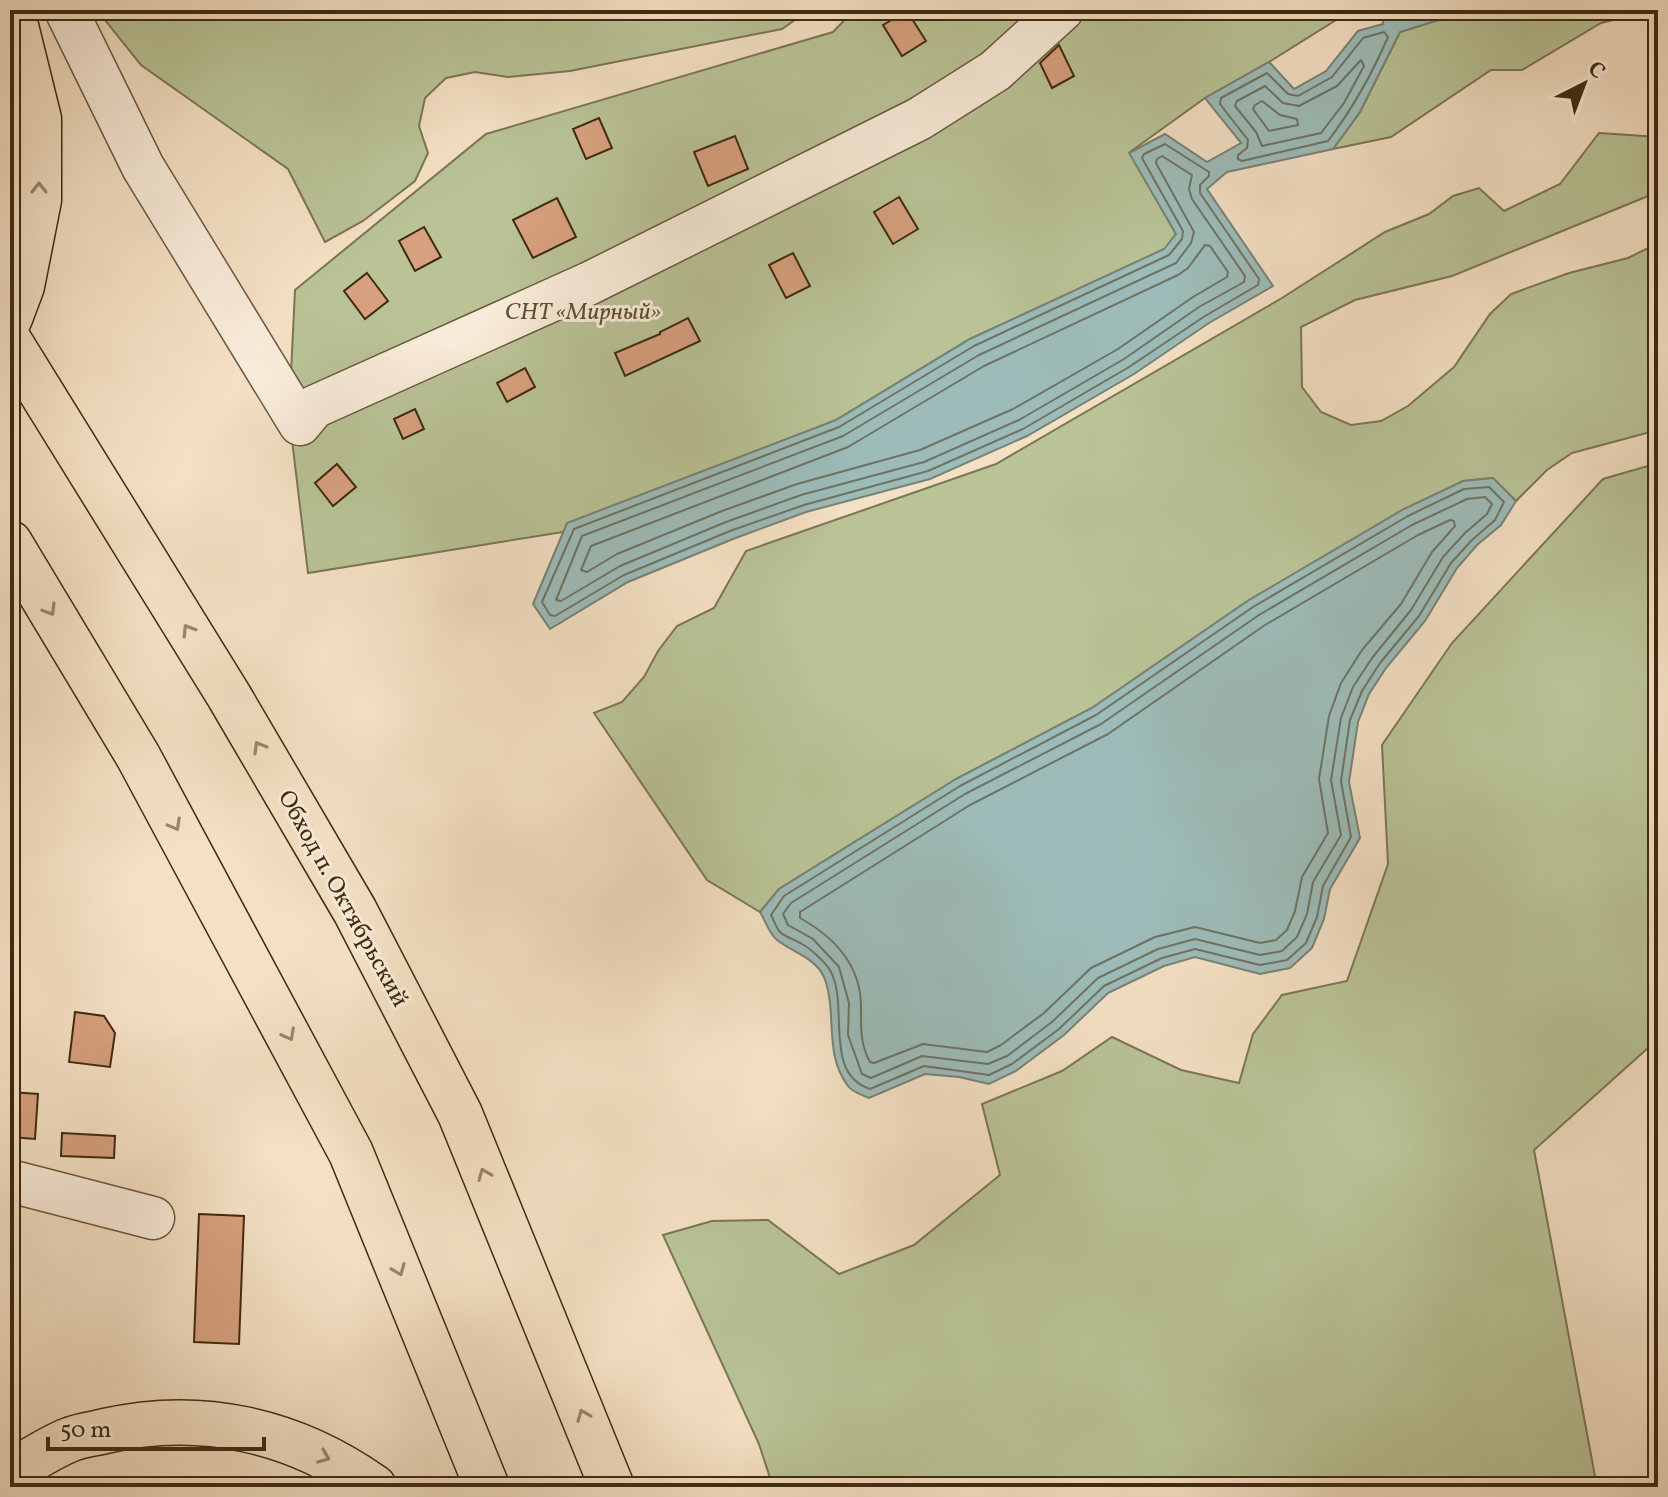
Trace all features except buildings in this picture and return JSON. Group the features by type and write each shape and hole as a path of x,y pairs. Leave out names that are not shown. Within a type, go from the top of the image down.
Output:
{"main road":[{"path":"10,318 22,286 39,200 39,119 12,10"},
{"name":"Обход п. Октябрьский","path":"10,342 229,696 355,911 460,1114 612,1487"},
{"path":"10,543 138,756 351,1153 487,1487"},
{"path":"10,1472 70,1440 137,1424 202,1422 270,1435 340,1463 374,1487"}],"street":[{"path":"66,10 143,167 300,424 314,407 590,283 919,119 995,71 1062,10"},
{"path":"10,1181 153,1218"}],"green space":[{"path":"100,10 809,10 782,29 570,71 508,77 475,72 446,78 425,98 419,126 428,153 415,181 363,221 325,242 288,169 141,65"},
{"name":"СНТ «Мирный»","path":"854,10 1352,10 1205,98 1130,152 1176,234 1165,249 970,339 836,420 563,532 308,573 289,415 295,290 486,134 833,32"},
{"path":"1449,10 1654,10 1601,23 1522,70 1491,70 1391,137 1333,149 1360,112 1400,32 1448,17"},
{"path":"1599,133 1658,137 1658,192 1452,276 1355,300 1301,327 1302,387 1321,412 1351,425 1381,421 1408,406 1454,367 1490,314 1511,294 1569,273 1628,258 1658,243 1658,430 1572,453 1547,470 1516,501 1492,478 1463,481 1249,600 1092,708 956,779 779,889 760,912 707,880 594,713 622,702 644,677 677,626 714,608 746,551 996,464 1282,298 1385,232 1429,214 1453,196 1479,188 1504,211 1560,184"},
{"path":"1658,463 1658,1039 1534,1150 1597,1487 773,1487 759,1444 663,1235 712,1221 768,1220 839,1274 914,1245 1000,1175 982,1104 1062,1071 1112,1037 1181,1070 1239,1083 1253,1034 1282,995 1347,981 1388,864 1382,745 1452,643 1603,479"}],"water":[{"path":"1382,10 1449,10 1448,17 1400,32 1360,112 1333,149 1227,172 1207,189 1273,286 1209,323 1134,374 1027,436 930,479 806,512 733,539 628,582 550,629 533,604 567,523 836,420 970,339 1164,249 1176,234 1129,153 1165,134 1207,162 1241,143 1205,98 1269,62 1294,89 1326,71 1358,31 1383,24"},
{"path":"1493,478 1516,501 1501,525 1477,545 1457,568 1425,621 1369,694 1358,722 1349,782 1360,838 1330,889 1324,919 1312,948 1290,968 1260,974 1195,957 1164,966 1108,993 1064,1035 1016,1071 989,1084 925,1074 869,1098 850,1088 836,1060 824,977 815,964 776,939 760,912 779,889 956,779 1092,708 1249,600 1404,509 1463,481"}]}
